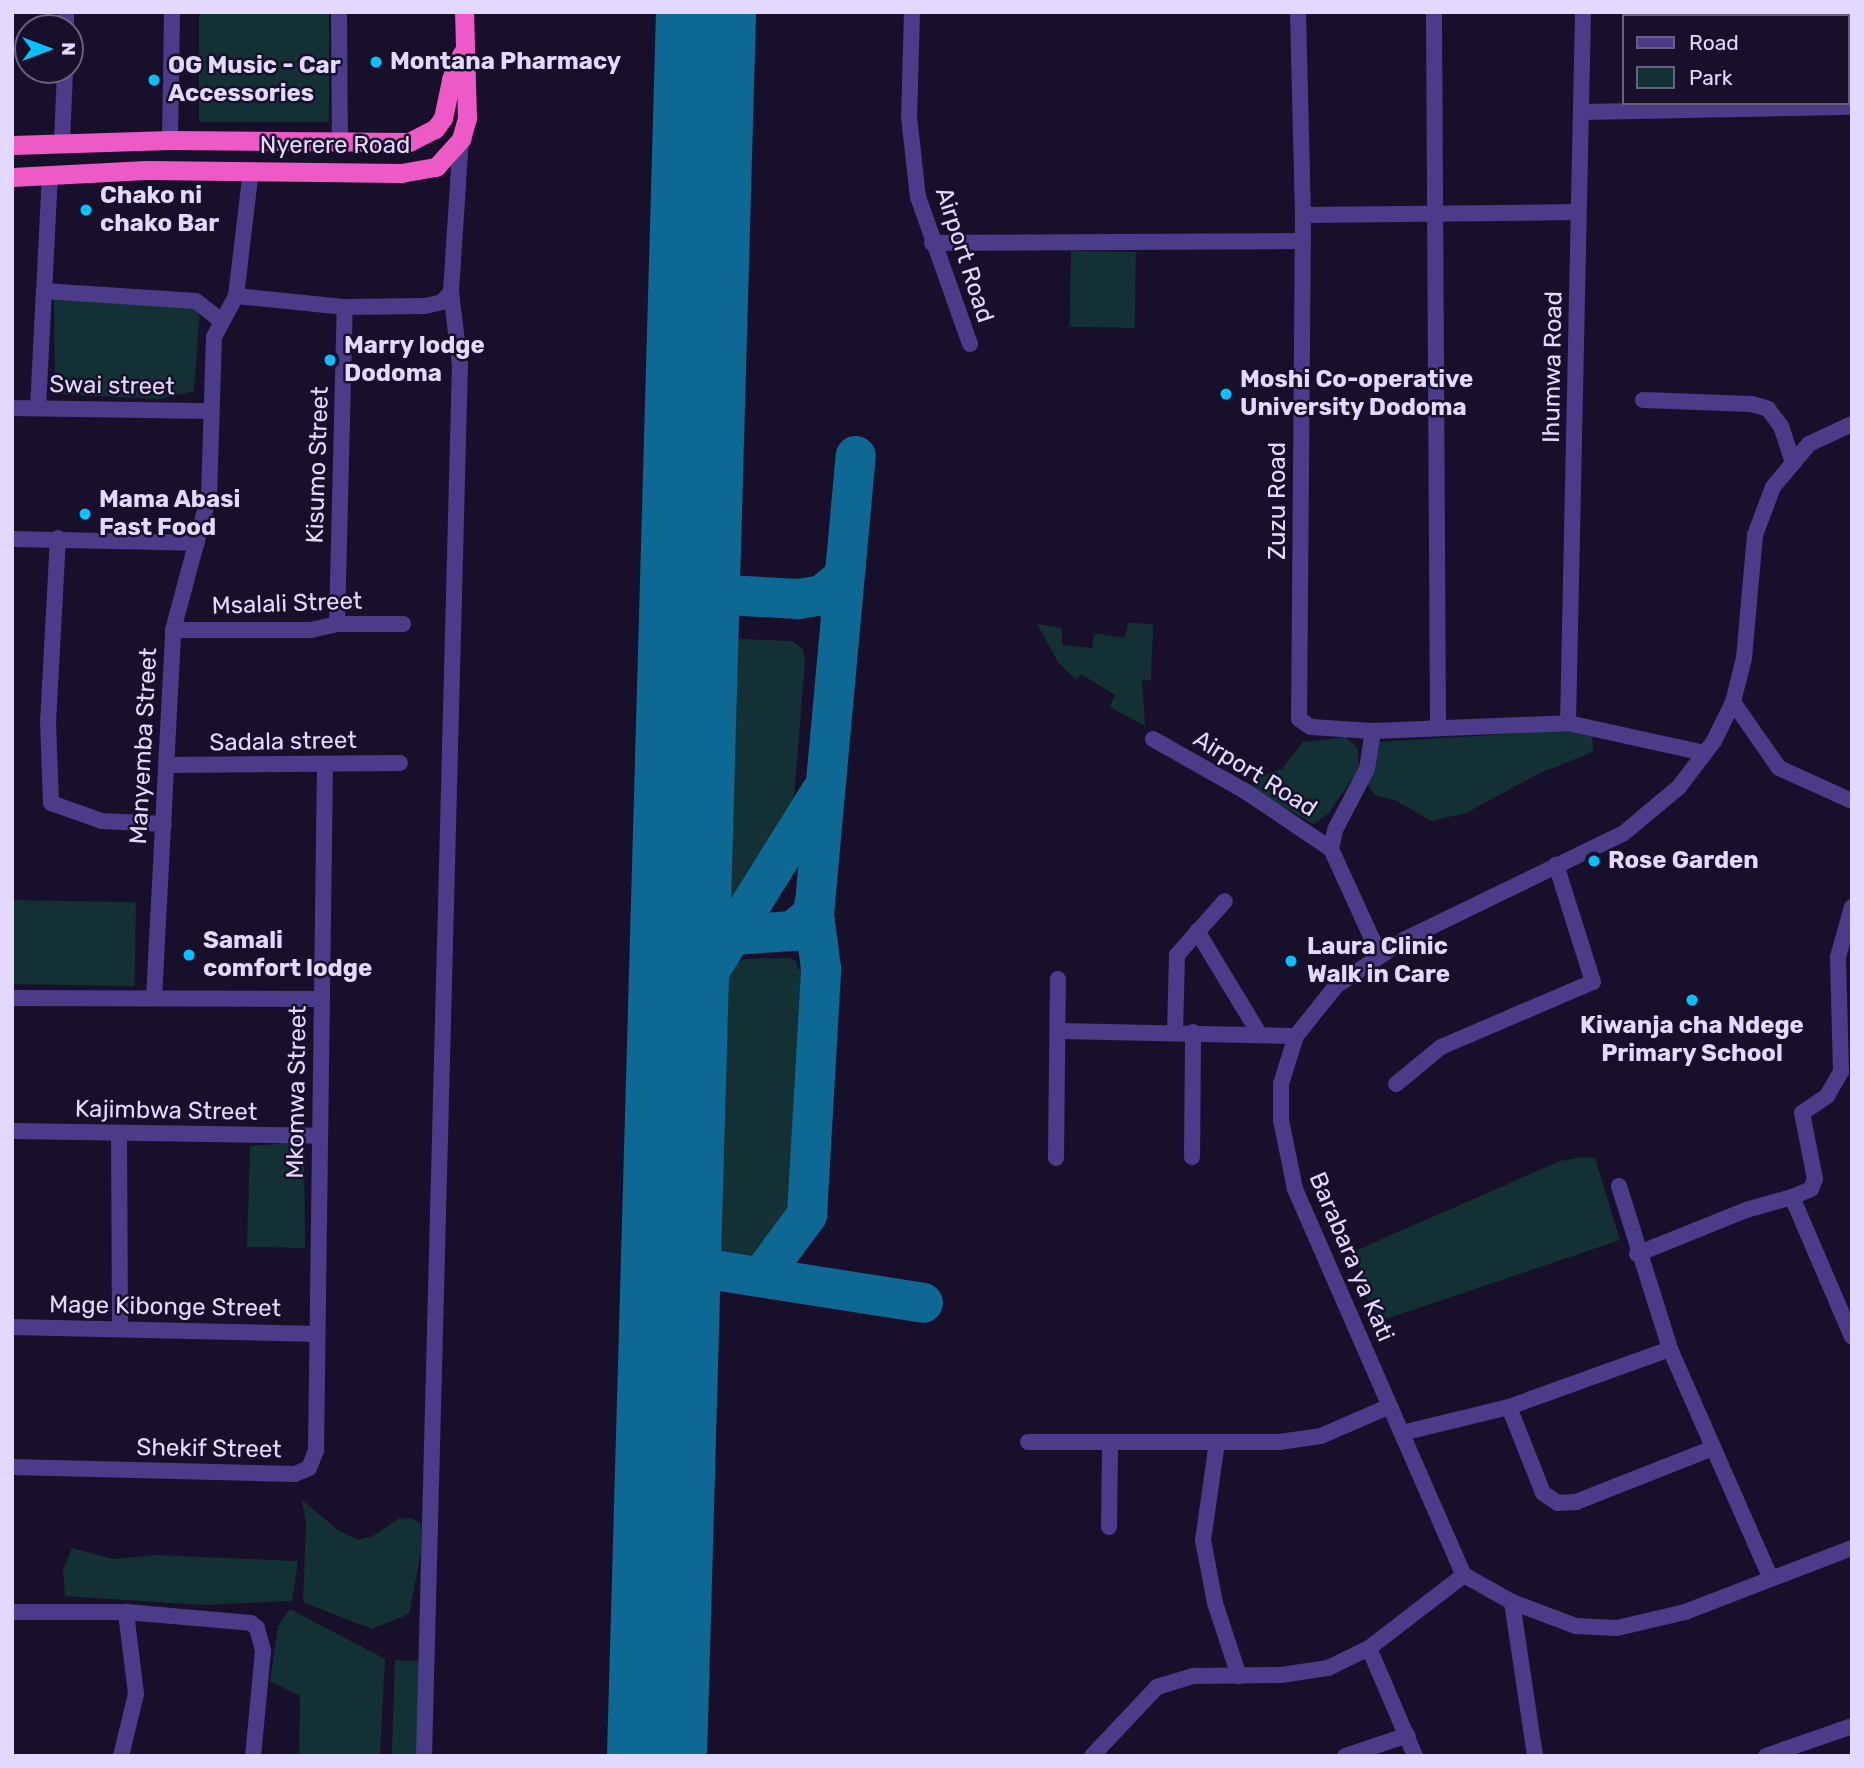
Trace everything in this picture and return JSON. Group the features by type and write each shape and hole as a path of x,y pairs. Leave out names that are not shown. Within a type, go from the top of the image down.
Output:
{"highway":[{"path":"461,139 467,118 464,12"},
{"name":"Nyerere Road","path":"12,145 170,140 390,145 410,142 435,129 443,118 451,79 464,49"},
{"name":"Nyerere Road","path":"12,177 251,171 421,171 436,167 461,139"}],"street":[{"path":"170,140 172,12"},
{"path":"339,12 340,142"},
{"name":"Airport Road","path":"912,12 909,117 918,197 932,243 970,344"},
{"name":"Zuzu Road","path":"1298,12 1303,215 1299,719 1311,727 1373,731 1438,726 1568,723 1704,753"},
{"path":"1434,12 1438,726"},
{"name":"Ihumwa Road","path":"1568,723 1578,212 1583,113 1583,12"},
{"path":"62,143 64,84"},
{"path":"1583,113 1852,105 1852,117"},
{"path":"424,1756 460,366 451,292 461,139"},
{"name":"Manyemba Street","path":"154,998 173,630 209,496 214,337 220,320 236,296 251,171"},
{"path":"38,408 50,174"},
{"path":"1303,215 1578,212"},
{"path":"932,243 1303,241"},
{"path":"44,291 196,301 220,320"},
{"path":"236,296 345,307 425,306 442,302 451,292"},
{"name":"Kisumo Street","path":"337,624 345,307"},
{"path":"1643,400 1752,404 1768,409 1781,426 1793,463"},
{"name":"Swai street","path":"12,408 211,411"},
{"name":"Barabara ya Kati","path":"1464,1575 1295,1189 1286,1157 1282,1084 1296,1036 1336,986 1379,954 1624,833 1679,787 1704,753 1733,702 1744,658 1755,535 1773,487 1809,444 1852,424"},
{"path":"58,538 48,721 51,803 102,821 164,824"},
{"path":"12,539 197,543"},
{"name":"Msalali Street","path":"173,630 311,630 337,624 403,624"},
{"path":"1733,702 1779,768 1852,801"},
{"path":"1373,731 1367,769 1335,830 1331,849 1379,954"},
{"name":"Airport Road","path":"1153,739 1245,791 1331,849"},
{"name":"Sadala street","path":"166,765 326,766 400,763"},
{"name":"Mkomwa Street","path":"317,1334 320,999 326,766"},
{"path":"1396,1084 1441,1047 1593,982 1556,865"},
{"path":"1174,1032 1177,955 1225,901"},
{"path":"1841,1072 1838,957 1852,907"},
{"path":"1196,931 1260,1035"},
{"path":"1056,1158 1058,979"},
{"path":"12,998 320,999"},
{"path":"1059,1031 1296,1036"},
{"path":"1192,1157 1193,1032"},
{"path":"1637,1254 1746,1210 1811,1189 1815,1179 1802,1113 1827,1096 1852,1058"},
{"name":"Kajimbwa Street","path":"12,1131 319,1136"},
{"path":"119,1133 120,1329"},
{"path":"1619,1186 1637,1254 1670,1349 1771,1579"},
{"path":"1792,1197 1846,1306 1852,1337"},
{"name":"Mage Kibonge Street","path":"12,1327 317,1334"},
{"name":"Shekif Street","path":"12,1467 295,1474 309,1468 316,1451 317,1334"},
{"path":"1402,1433 1509,1407 1670,1349"},
{"path":"1028,1442 1279,1442 1321,1436 1390,1406"},
{"path":"1509,1407 1544,1493 1558,1503 1576,1502 1713,1448"},
{"path":"1109,1527 1110,1442"},
{"path":"1217,1442 1203,1540 1210,1583 1239,1676"},
{"path":"1093,1756 1157,1687 1194,1676 1239,1676 1328,1668 1369,1648 1464,1575 1512,1602 1576,1626 1617,1628 1685,1612 1852,1548"},
{"path":"1512,1602 1535,1756"},
{"path":"12,1612 126,1612 241,1622 257,1628 263,1651 253,1756"},
{"path":"121,1756 135,1694 126,1612"},
{"path":"1369,1648 1415,1756"},
{"path":"1766,1756 1852,1726"},
{"path":"1345,1756 1408,1735"}],"green space":[{"path":"199,12 329,12 329,122 199,122"},
{"path":"1071,251 1136,252 1135,328 1070,327"},
{"path":"54,300 164,300 200,310 194,391 160,399 55,394"},
{"path":"1128,623 1153,624 1151,680 1142,681 1145,726 1110,707 1115,695 1081,674 1076,680 1058,662 1037,624 1062,628 1062,645 1092,648 1094,633 1125,638"},
{"path":"740,639 792,641 803,649 805,661 794,797 737,896 730,898 716,892 723,660 729,646"},
{"path":"1569,730 1592,733 1593,752 1540,773 1466,813 1431,821 1395,800 1376,796 1365,781 1378,742"},
{"path":"1346,737 1358,749 1359,769 1328,814 1314,824 1256,792 1250,779 1282,769 1303,742"},
{"path":"12,900 136,902 135,986 12,984"},
{"path":"789,958 796,961 798,969 810,970 792,1220 754,1265 722,1260 707,1243 713,1012 731,964 745,959"},
{"path":"288,1143 304,1145 305,1248 247,1247 250,1146"},
{"path":"1595,1158 1620,1240 1380,1321 1362,1288 1357,1250 1560,1161"},
{"path":"302,1500 338,1530 358,1540 373,1536 398,1519 412,1518 421,1524 422,1547 409,1614 372,1629 303,1602 306,1522"},
{"path":"72,1548 113,1559 155,1555 298,1561 292,1601 201,1605 65,1596 63,1570"},
{"path":"290,1609 385,1659 380,1756 299,1756 300,1696 270,1681 278,1626"},
{"path":"395,1660 420,1661 417,1756 392,1755"}],"taxiway":[{"path":"761,1277 807,1215 821,969 814,914 856,456"},
{"path":"691,564 703,581 726,592"},
{"path":"690,619 698,603 710,594 798,599 822,595 843,578 846,566"},
{"path":"678,1035 692,999 821,792"},
{"path":"680,958 701,937 793,931 812,915 815,901"},
{"path":"682,909 701,930 732,928"},
{"path":"669,1263 923,1303"}],"runway":[{"path":"657,1756 706,12"}],"place":[{"name":"Montana Pharmacy","path":"376,62"},
{"name":"OG Music - Car Accessories","path":"154,80"},
{"name":"Chako ni chako Bar","path":"86,210"},
{"name":"Marry lodge Dodoma","path":"330,360"},
{"name":"Moshi Co-operative University Dodoma","path":"1226,394"},
{"name":"Mama Abasi Fast Food","path":"85,514"},
{"name":"Rose Garden","path":"1594,861"},
{"name":"Samali comfort lodge","path":"189,955"},
{"name":"Laura Clinic Walk in Care","path":"1291,961"},
{"name":"Kiwanja cha Ndege Primary School","path":"1692,1000"}]}
